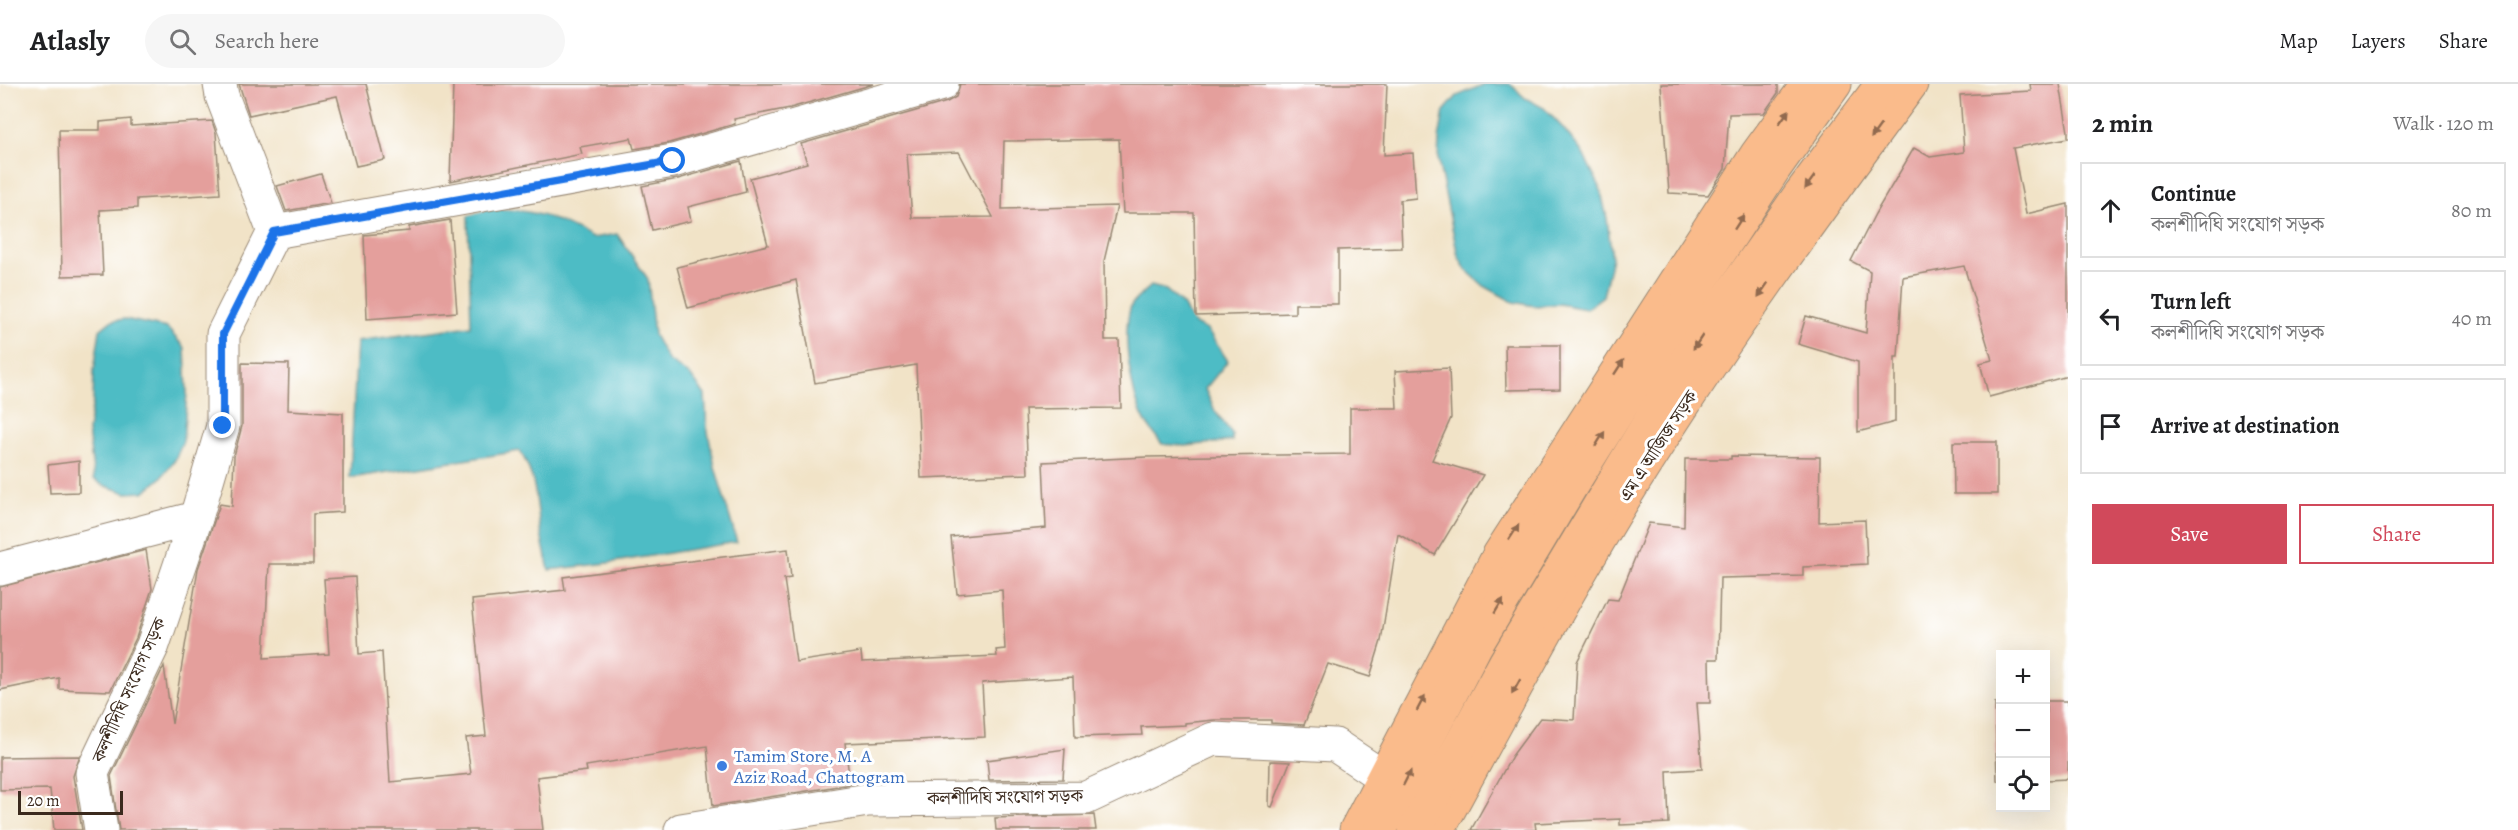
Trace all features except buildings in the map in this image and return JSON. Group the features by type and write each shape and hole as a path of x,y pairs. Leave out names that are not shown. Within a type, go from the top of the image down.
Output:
{"main road":[{"path":"1356,830 1499,555 1757,154 1808,84"},
{"path":"1380,830 1476,645 1571,486 1670,328 1755,199 1835,84"},
{"path":"1415,830 1505,663 1695,346 1801,193 1882,84"},
{"name":"এম এ আজিজ সড়ক","path":"1438,830 1564,599 1634,481 1714,360 1823,204 1911,84"}],"street":[{"path":"220,84 241,149 274,232 673,161 942,84"},
{"name":"কলশীদিঘি সংযোগ সড়ক","path":"101,830 92,773 153,645 196,518 223,426 223,334 274,232"},
{"path":"0,569 196,518"},
{"name":"কলশীদিঘি সংযোগ সড়ক","path":"681,830 868,800 1086,798 1213,739 1335,745 1383,777"}],"water":[{"path":"1485,84 1510,84 1525,98 1544,108 1582,152 1600,187 1612,258 1603,296 1586,309 1559,304 1535,306 1513,302 1484,286 1466,270 1458,256 1438,160 1439,139 1444,111 1457,96"},
{"path":"490,209 505,209 543,216 592,238 617,234 648,279 654,335 668,360 691,376 705,395 707,427 715,467 737,542 549,570 532,479 520,451 350,478 357,341 471,326 468,216"},
{"path":"1151,286 1166,290 1183,305 1193,323 1207,330 1228,361 1205,389 1215,411 1232,434 1232,441 1185,446 1162,444 1145,421 1132,381 1127,333 1131,306"},
{"path":"125,319 167,328 185,348 187,393 183,441 175,460 160,479 144,492 126,493 103,485 94,479 88,430 100,330 111,321"}],"place":[{"name":"Tamim Store, M. A Aziz Road, Chattogram","path":"722,766"}],"route":[{"path":"223,426 223,334 274,232 673,161"}]}
